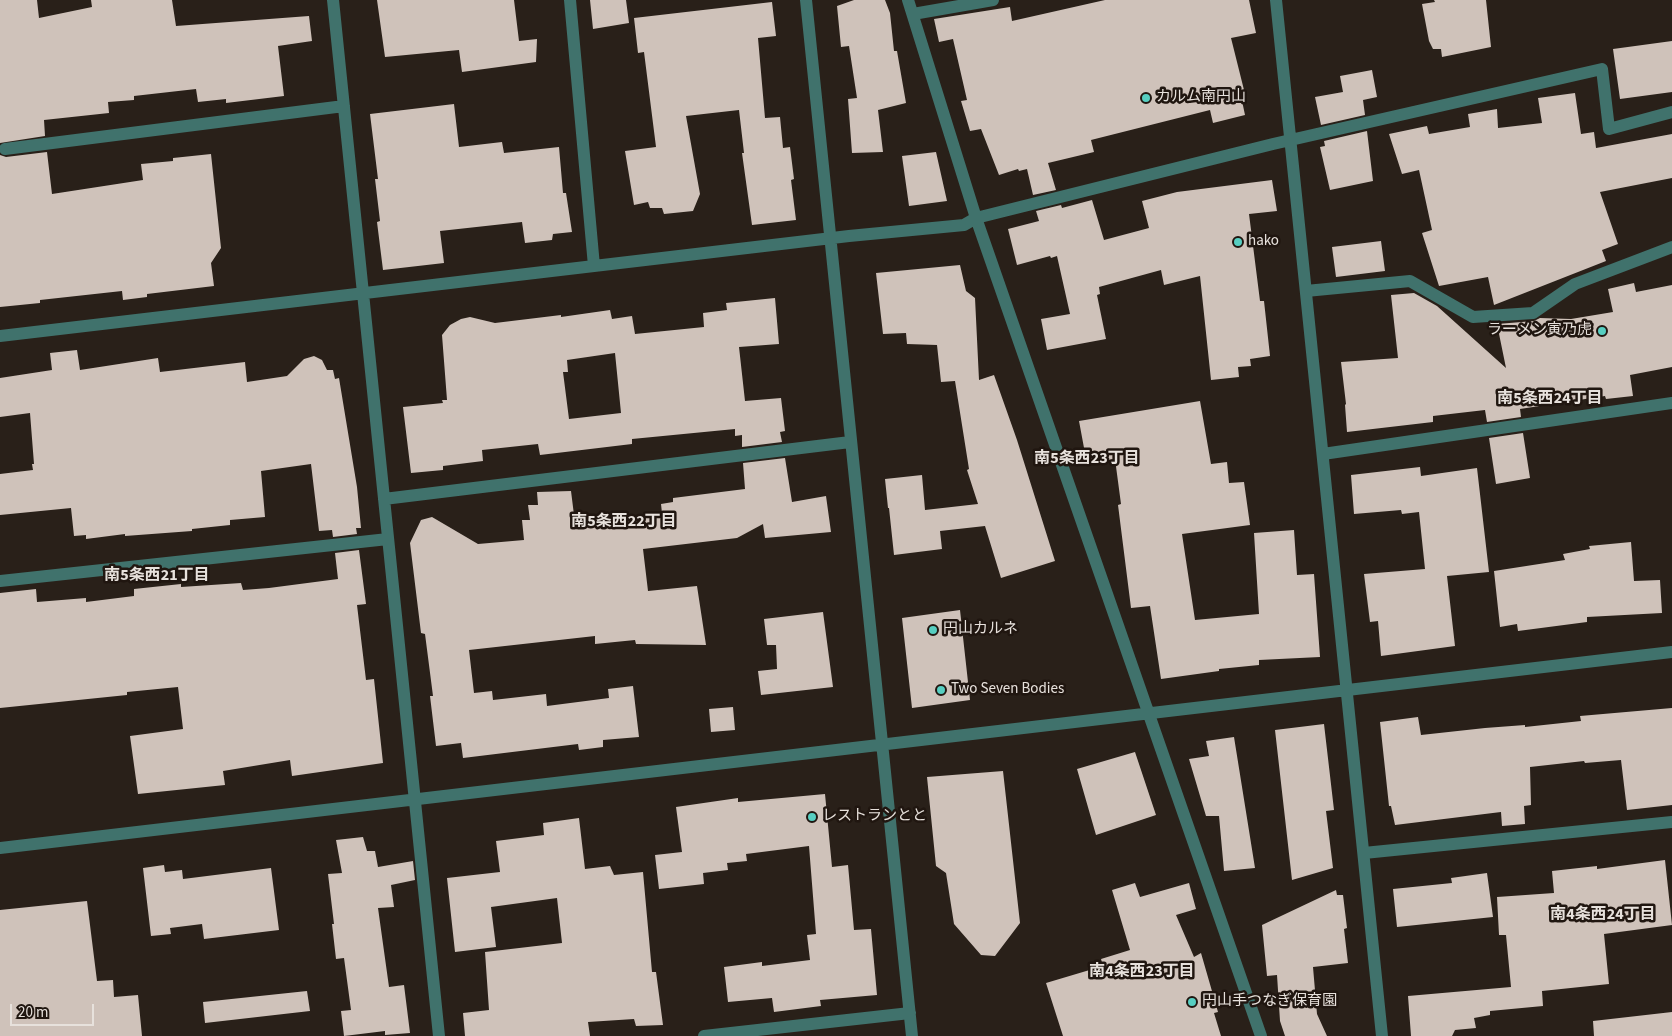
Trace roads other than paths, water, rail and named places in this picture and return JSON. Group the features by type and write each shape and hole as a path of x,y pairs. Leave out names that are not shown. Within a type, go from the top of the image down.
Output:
{"street":[{"path":"333,0 439,1036"},
{"path":"570,0 594,266"},
{"path":"806,0 912,1036"},
{"path":"908,0 976,218 1262,1036"},
{"path":"913,14 993,0"},
{"path":"1276,0 1382,1036"},
{"path":"0,336 594,266 964,225 976,218 1290,140 1602,69 1609,129 1672,112"},
{"path":"6,149 344,106"},
{"path":"1306,291 1410,280 1473,317 1533,313 1575,284 1672,247"},
{"path":"1323,454 1672,403"},
{"path":"384,499 850,442"},
{"path":"0,581 388,539"},
{"path":"0,848 1672,652"},
{"path":"1364,853 1672,822"},
{"path":"704,1036 910,1013"}],"place":[{"name":"カルム南円山","path":"1146,98"},
{"name":"hako","path":"1238,242"},
{"name":"ラーメン寅乃虎","path":"1602,331"},
{"name":"円山カルネ","path":"933,630"},
{"name":"Two Seven Bodies","path":"941,690"},
{"name":"レストランとと","path":"812,817"},
{"name":"円山手つなぎ保育園","path":"1192,1002"}],"district":[{"name":"南5条西24丁目","path":"1550,399"},
{"name":"南5条西23丁目","path":"1087,459"},
{"name":"南5条西22丁目","path":"624,522"},
{"name":"南5条西21丁目","path":"157,576"},
{"name":"南4条西24丁目","path":"1603,915"},
{"name":"南4条西23丁目","path":"1142,972"}]}
